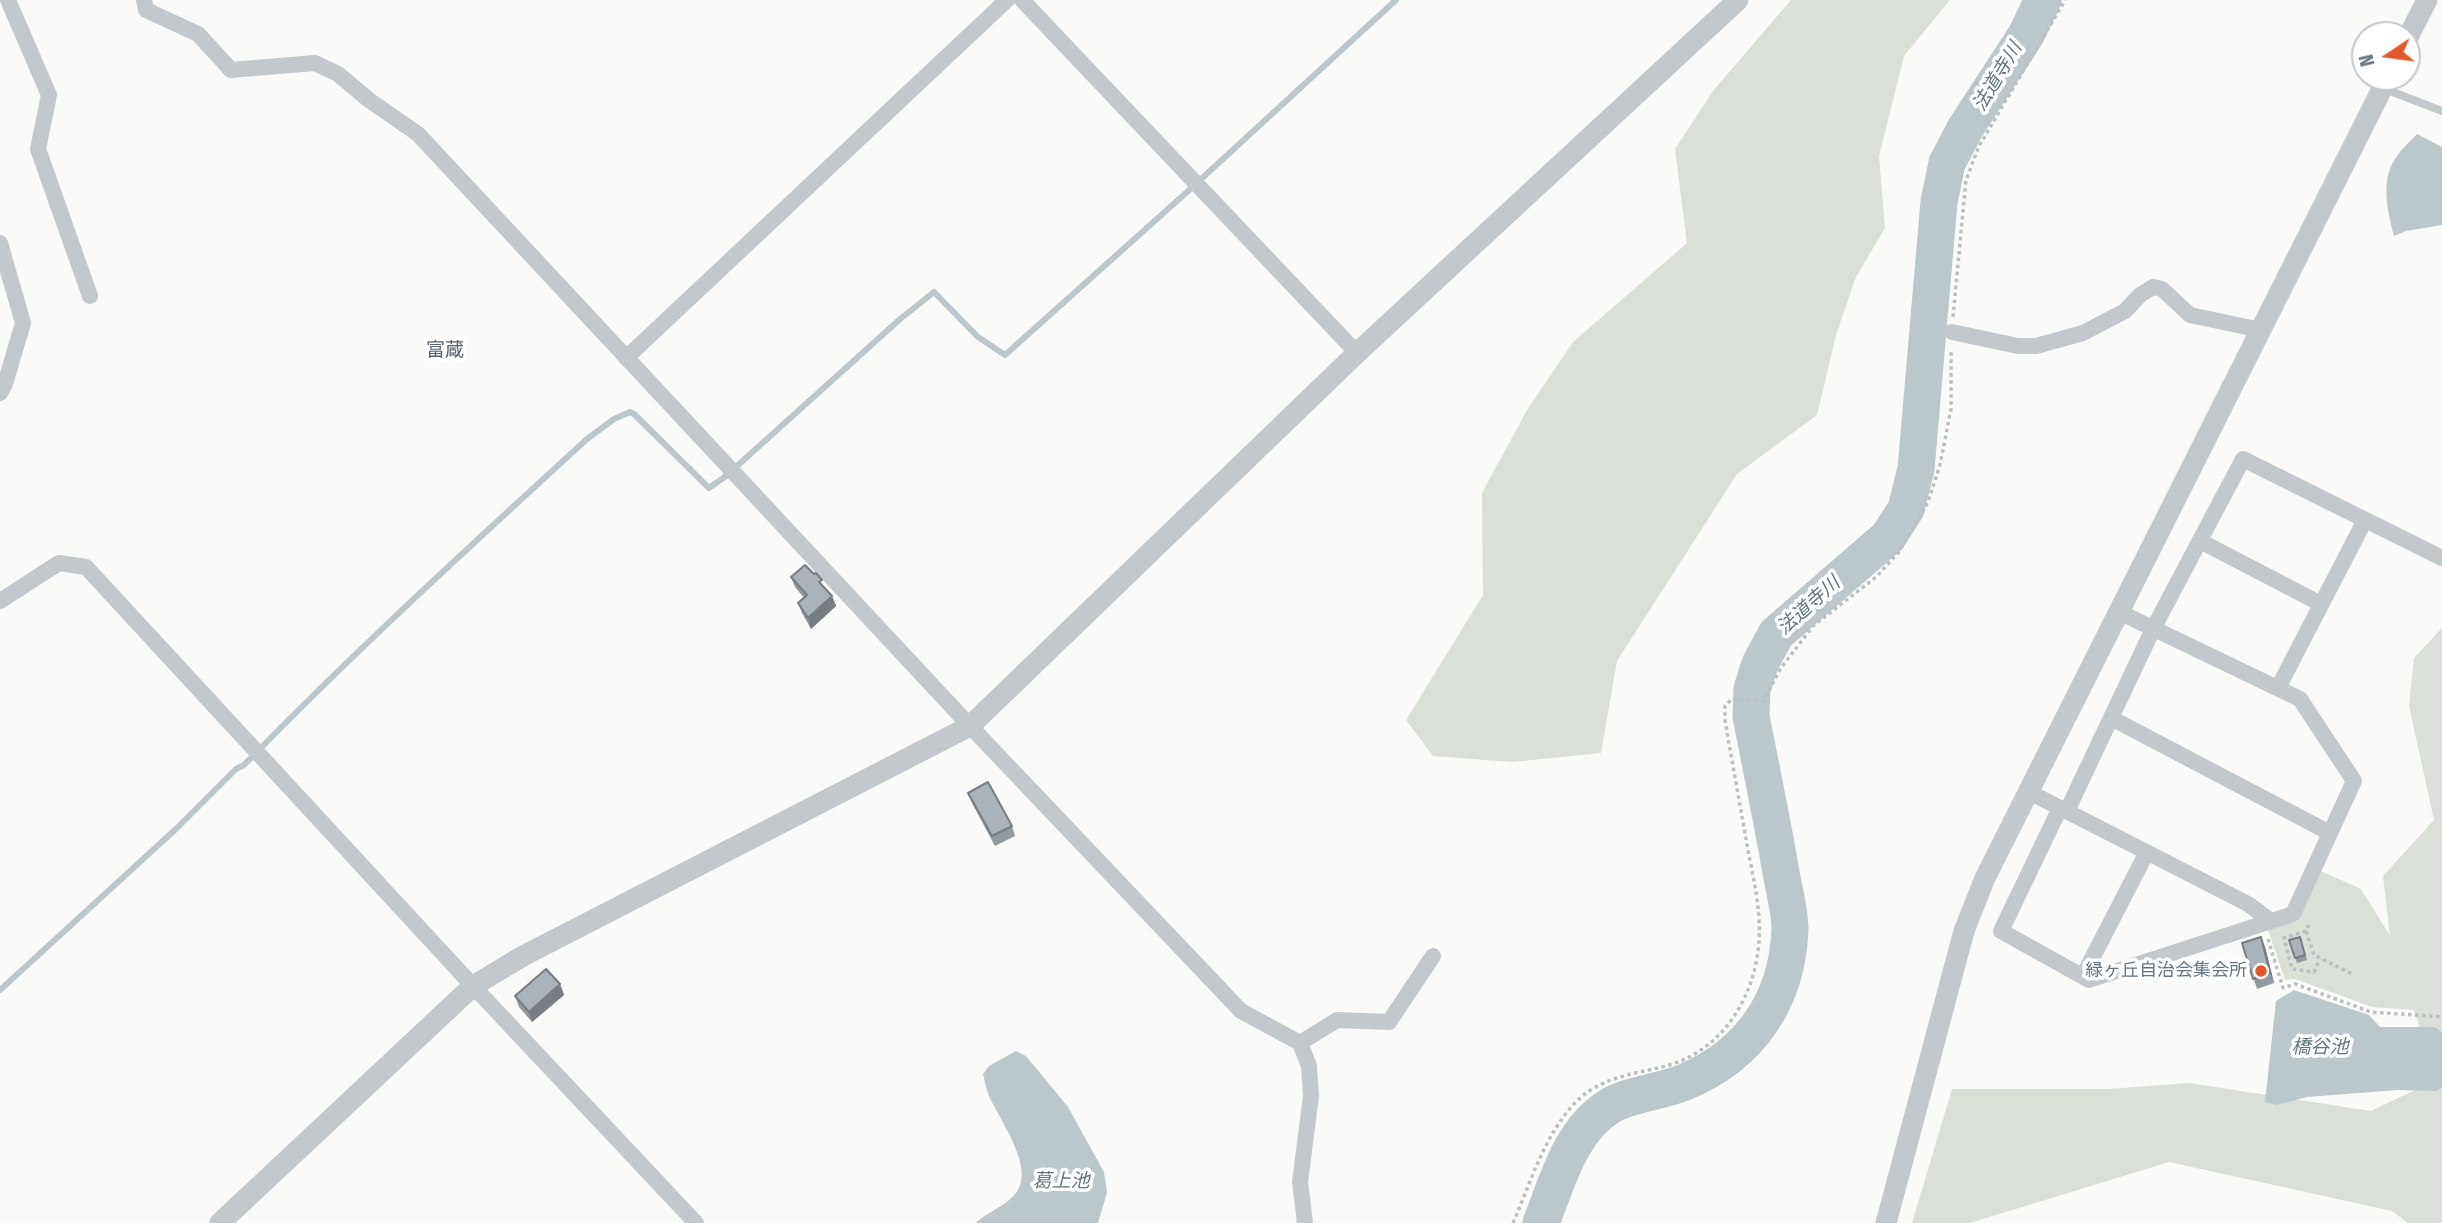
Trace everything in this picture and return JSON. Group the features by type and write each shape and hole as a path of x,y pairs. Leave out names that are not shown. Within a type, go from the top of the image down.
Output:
{"street":[{"path":"8,0 49,95 38,149 90,296"},
{"path":"144,0 146,10 198,34 231,70 315,63 338,74 369,100 418,134 970,726 1241,1011 1300,1043 1309,1066 1311,1096 1300,1182 1305,1223"},
{"path":"626,358 1007,0"},
{"path":"1021,0 1357,353"},
{"path":"219,1223 473,986 523,956 970,726 1357,353 1738,0"},
{"path":"2416,21 2427,0"},
{"path":"1886,1223 1964,931 1985,878 2380,91"},
{"path":"0,243 23,323 4,370 0,393"},
{"path":"1952,332 2018,346 2036,346 2082,333 2125,311 2140,295 2153,288 2162,289 2190,316 2261,330"},
{"path":"2119,612 2153,629 2300,699 2354,781 2293,914 2089,980 2001,931 2111,718 2153,629 2243,459 2442,558"},
{"path":"2278,688 2365,520"},
{"path":"2200,541 2321,604"},
{"path":"0,601 59,563 86,567 696,1223"},
{"path":"2111,718 2330,833"},
{"path":"2029,792 2248,904 2267,922"},
{"path":"2083,976 2147,852"},
{"path":"1300,1043 1337,1020 1389,1022 1433,956"}],"lane":[{"path":"2403,91 2442,111"}],"path":[{"path":"1513,1223 1551,1133 1577,1100 1604,1082 1671,1065 1698,1053 1720,1034 1738,1011 1749,990 1756,964 1759,910 1725,720 1725,706 1732,699 1763,701 1781,668 1813,626 1876,577 1898,553 1928,502 1940,466 1951,409 1952,332 1966,180 1979,146 2065,0"},
{"path":"2311,921 2306,931 2314,955 2352,974"},
{"path":"2267,922 2284,988 2295,984 2371,1012 2442,1017"},
{"path":"2306,931 2284,938 2292,969 2314,972 2320,958"}],"shaded area":[{"path":"1791,0 1950,0 1904,56 1879,156 1885,228 1856,277 1836,335 1817,415 1737,474 1617,661 1601,753 1512,762 1433,756 1406,720 1483,595 1482,493 1527,410 1573,342 1687,243 1675,149 1713,91"},
{"path":"2442,628 2442,1223 2408,1223 2392,1211 2169,1162 1970,1223 1912,1223 1952,1089 2109,1089 2189,1083 2371,1111 2436,1080 2414,1010 2372,1007 2295,979 2285,980 2268,930 2318,878 2321,871 2361,889 2390,936 2383,876 2434,820 2409,706 2414,658"}],"water":[{"path":"2417,134 2442,147 2442,225 2406,231 2394,236 2387,197 2390,168"},
{"name":"橋谷池","path":"2294,990 2369,1015 2380,1027 2434,1027 2442,1032 2442,1088 2436,1091 2398,1090 2307,1097 2277,1105 2265,1102 2276,1001"},
{"name":"葛上池","path":"1016,1051 1026,1056 1068,1107 1104,1172 1107,1193 1098,1223 976,1223 1012,1198 1021,1183 1019,1157 989,1096 983,1074 989,1066"}],"building":[{"path":"805,565 816,573 822,580 819,582 832,596 808,618 798,603 807,595 791,577"},
{"path":"988,782 1012,826 992,836 968,793"},
{"name":"緑ヶ丘自治会集会所","path":"2261,937 2270,973 2253,979 2242,943"},
{"path":"2300,937 2305,955 2295,958 2289,940"},
{"path":"546,969 560,984 529,1012 515,996"}],"waterway":[{"path":"0,990 177,828 236,769 244,765 456,559 587,439 614,419 630,412 634,414 709,488 726,476 899,320 934,292 978,337 1005,355 1396,0"},
{"name":"法道寺川","path":"1541,1223 1566,1158 1596,1116 1617,1102 1685,1082 1708,1070 1746,1040 1773,1001 1782,979 1790,923 1751,716 1752,689 1760,664 1776,634 1888,537 1906,509 1916,469 1939,202 1947,163 1966,127 2026,35 2043,0"}],"place":[{"name":"緑ヶ丘自治会集会所","path":"2261,971"}],"district":[{"name":"富蔵","path":"445,351"}]}
